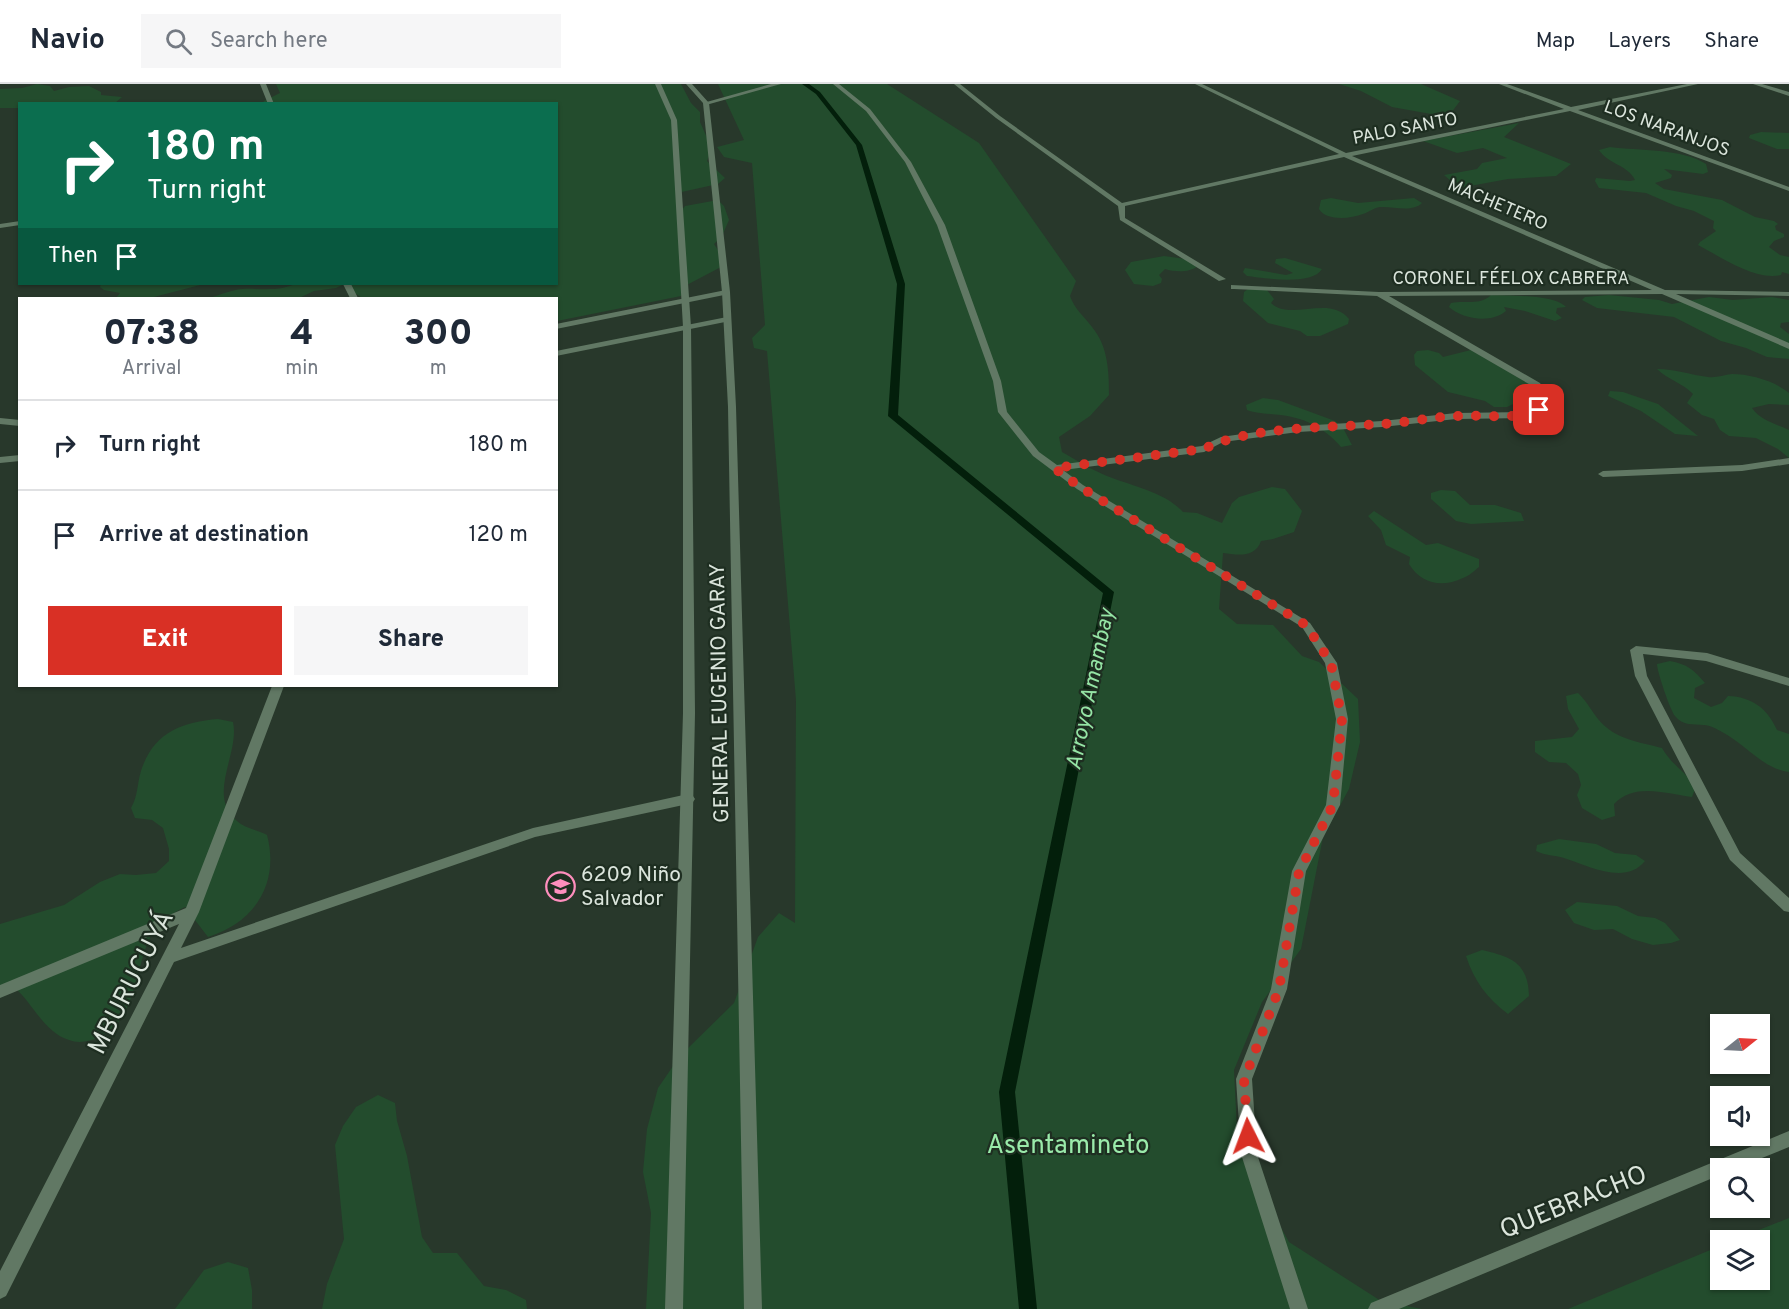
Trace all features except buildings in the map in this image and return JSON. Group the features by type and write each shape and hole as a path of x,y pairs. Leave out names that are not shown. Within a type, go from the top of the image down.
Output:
{"street":[{"path":"263,84 270,102"},
{"name":"GENERAL EUGENIO GARAY","path":"658,84 674,120 687,300 688,799 674,1309"},
{"path":"689,84 706,103 778,84"},
{"path":"836,84 868,110 908,162 941,225 997,381 1003,412 1036,454 1080,487 1306,625 1331,663 1342,719 1333,805 1299,872 1279,989 1244,1080 1249,1154 1299,1309"},
{"path":"957,84 998,117 1121,205 1122,219 1222,279"},
{"name":"MACHETERO","path":"1198,84 1345,155 1789,346"},
{"name":"LOS NARANJOS","path":"1502,84 1789,189"},
{"name":"PALO SANTO","path":"1121,205 1345,155 1695,84"},
{"path":"1756,84 1789,94"},
{"name":"GENERAL EUGENIO GARAY","path":"706,103 726,292 732,407 753,1309"},
{"path":"0,226 18,223"},
{"name":"CORONEL FÉELOX CABRERA","path":"1234,286 1379,294 1667,292 1789,294"},
{"path":"558,327 726,292"},
{"path":"1054,468 1204,449 1221,440 1298,429 1382,424 1456,416 1527,415 1550,404 1537,385 1379,294"},
{"path":"558,354 727,319"},
{"path":"0,421 18,423"},
{"path":"0,460 18,458"},
{"path":"1603,474 1743,468 1789,461"},
{"path":"1789,682 1707,657 1636,650 1641,676 1736,856 1789,907"},
{"name":"MBURUCUYÁ","path":"0,1290 192,912 278,687"},
{"path":"169,958 533,833 688,799"},
{"path":"0,992 192,912"},
{"name":"QUEBRACHO","path":"1377,1309 1789,1139"}],"green space":[{"path":"37,84 50,86 54,91 69,87 89,86 101,92 101,95 122,97 116,102 18,102 18,108 0,108 0,89 22,88"},
{"path":"276,84 681,84 691,103 700,112 700,122 712,149 707,161 725,178 718,184 677,193 678,215 685,206 718,200 724,206 729,220 722,236 714,244 724,259 721,267 681,288 681,296 558,321 558,297 361,297 355,293 351,285 558,285 558,102 263,102 280,93"},
{"name":"Asentamineto","path":"718,84 887,84 979,143 1076,281 1070,296 1072,301 1097,334 1104,351 1108,368 1109,395 1090,416 1059,437 1062,452 1101,474 1158,494 1183,512 1197,513 1222,523 1232,503 1239,497 1272,487 1285,489 1302,511 1294,532 1261,541 1250,553 1240,555 1223,553 1219,609 1237,624 1273,625 1302,656 1319,662 1358,699 1360,742 1349,789 1323,837 1301,949 1262,1002 1234,1070 1238,1151 1289,1242 1381,1301 1422,1309 646,1309 651,1213 643,1172 647,1129 658,1088 680,1056 734,1003 758,937 779,913 795,923 796,700 767,351 754,348 752,338 765,325 752,163 724,157 717,147 744,140"},
{"path":"1339,84 1421,84 1460,101 1448,117 1392,107 1361,91"},
{"path":"1519,123 1504,137 1571,164 1556,176 1508,179 1459,188 1444,175 1477,169 1482,163 1507,158 1483,148 1457,153 1423,141"},
{"path":"1761,132 1789,133 1789,149 1777,149 1749,138 1750,135"},
{"path":"1610,147 1685,155 1706,164 1708,172 1703,174 1664,169 1672,175 1671,178 1655,183 1664,189 1722,200 1755,217 1774,221 1778,224 1775,226 1776,230 1784,234 1784,237 1774,241 1769,247 1780,255 1789,257 1789,274 1782,272 1781,275 1760,275 1698,245 1716,231 1713,228 1714,221 1694,211 1646,193 1599,188 1595,181 1596,178 1635,180 1628,171 1599,150"},
{"path":"1331,198 1358,203 1414,198 1422,203 1413,208 1380,207 1358,216 1339,218 1327,216 1319,209 1321,200"},
{"path":"1164,256 1186,259 1198,266 1182,271 1165,269 1159,275 1162,279 1161,283 1153,286 1134,284 1125,270 1131,262"},
{"path":"1285,258 1322,269 1308,278 1298,279 1254,277 1247,276 1243,272 1245,268 1286,275 1293,273 1275,263 1276,259"},
{"path":"101,285 200,285 154,297 117,297 120,293 100,287"},
{"path":"342,285 314,291 301,297 213,297 238,290 275,289 288,286"},
{"path":"1248,289 1267,290 1274,299 1271,303 1279,308 1299,310 1321,308 1341,312 1349,319 1348,324 1320,336 1307,336 1300,331 1268,323 1243,301 1244,292"},
{"path":"1491,295 1541,298 1552,300 1566,307 1557,308 1556,313 1562,318 1555,321 1504,307 1506,311 1493,318 1469,317 1449,307 1451,303 1477,302"},
{"path":"1609,295 1659,300 1672,304 1709,297 1733,300 1772,297 1789,300 1789,322 1781,323 1780,327 1789,334 1789,359 1767,357 1721,341 1674,317 1597,308 1582,300 1585,297"},
{"path":"1428,350 1439,353 1443,357 1471,350 1535,387 1535,393 1507,407 1494,407 1485,401 1448,392 1415,365 1414,355 1417,351"},
{"path":"1657,369 1708,377 1747,375 1770,382 1789,393 1789,405 1769,404 1752,408 1764,419 1789,430 1789,458 1778,449 1756,438 1729,436 1720,430 1714,419 1702,415 1687,403 1693,394"},
{"path":"1610,391 1623,392 1658,404 1698,436 1675,434 1641,411 1608,396"},
{"path":"1263,398 1278,400 1335,421 1342,426 1352,445 1341,447 1326,432 1300,419 1247,410 1246,405"},
{"path":"1441,490 1455,491 1470,505 1495,505 1521,513 1524,521 1471,524 1456,521 1431,499 1431,493"},
{"path":"1374,511 1426,545 1438,543 1479,559 1479,567 1467,576 1447,583 1426,580 1409,564 1410,557 1386,545 1381,530 1368,516"},
{"path":"1670,661 1686,666 1701,678 1705,683 1695,688 1694,698 1711,707 1722,703 1728,696 1751,701 1758,705 1777,730 1789,734 1789,772 1762,761 1716,728 1688,724 1678,719 1667,699 1657,664"},
{"path":"1578,693 1604,726 1627,739 1662,748 1696,786 1692,797 1651,791 1631,793 1614,804 1615,816 1602,820 1582,808 1577,795 1581,785 1578,774 1566,763 1549,762 1535,752 1535,741 1572,737 1579,729 1568,709 1566,696"},
{"path":"218,719 233,722 234,734 224,787 224,799 228,811 240,823 267,835 270,870 260,899 238,922 208,937 185,907 167,917 153,932 147,945 134,990 122,1018 112,1029 92,1040 77,1042 61,1036 46,1025 16,989 0,991 0,924 64,905 100,882 120,874 156,873 169,861 169,849 163,828 152,820 135,818 131,808 141,771 153,747 170,732 192,723"},
{"path":"1559,839 1596,844 1615,853 1636,855 1645,861 1637,868 1627,872 1606,872 1536,851 1537,845"},
{"path":"1577,902 1617,906 1638,916 1655,918 1665,923 1680,940 1653,945 1632,939 1613,929 1594,930 1574,923 1565,910"},
{"path":"1482,950 1510,959 1522,969 1525,976 1529,996 1508,1014 1482,988 1469,965 1466,956"},
{"path":"378,1095 395,1103 422,1237 433,1253 457,1253 484,1286 506,1290 526,1300 527,1309 322,1309 327,1284 344,1239 335,1145 343,1126 356,1107"},
{"path":"1789,1218 1789,1309 1568,1309 1710,1250 1710,1290 1770,1290 1770,1230 1759,1230"},
{"path":"228,1262 248,1268 252,1290 252,1309 175,1309 204,1270"}],"waterway":[{"name":"Arroyo Amambay","path":"805,84 818,93 859,145 901,284 893,416 1109,592 1007,1092 1028,1309"}],"place":[{"name":"6209 Niño Salvador","path":"560,886"}],"route":[{"path":"1248,1136 1244,1080 1279,989 1299,872 1333,805 1342,719 1331,663 1306,625 1080,487 1054,468 1097,461 1167,455 1204,449 1221,440 1298,429 1382,424 1456,416 1527,415 1539,410"}]}
